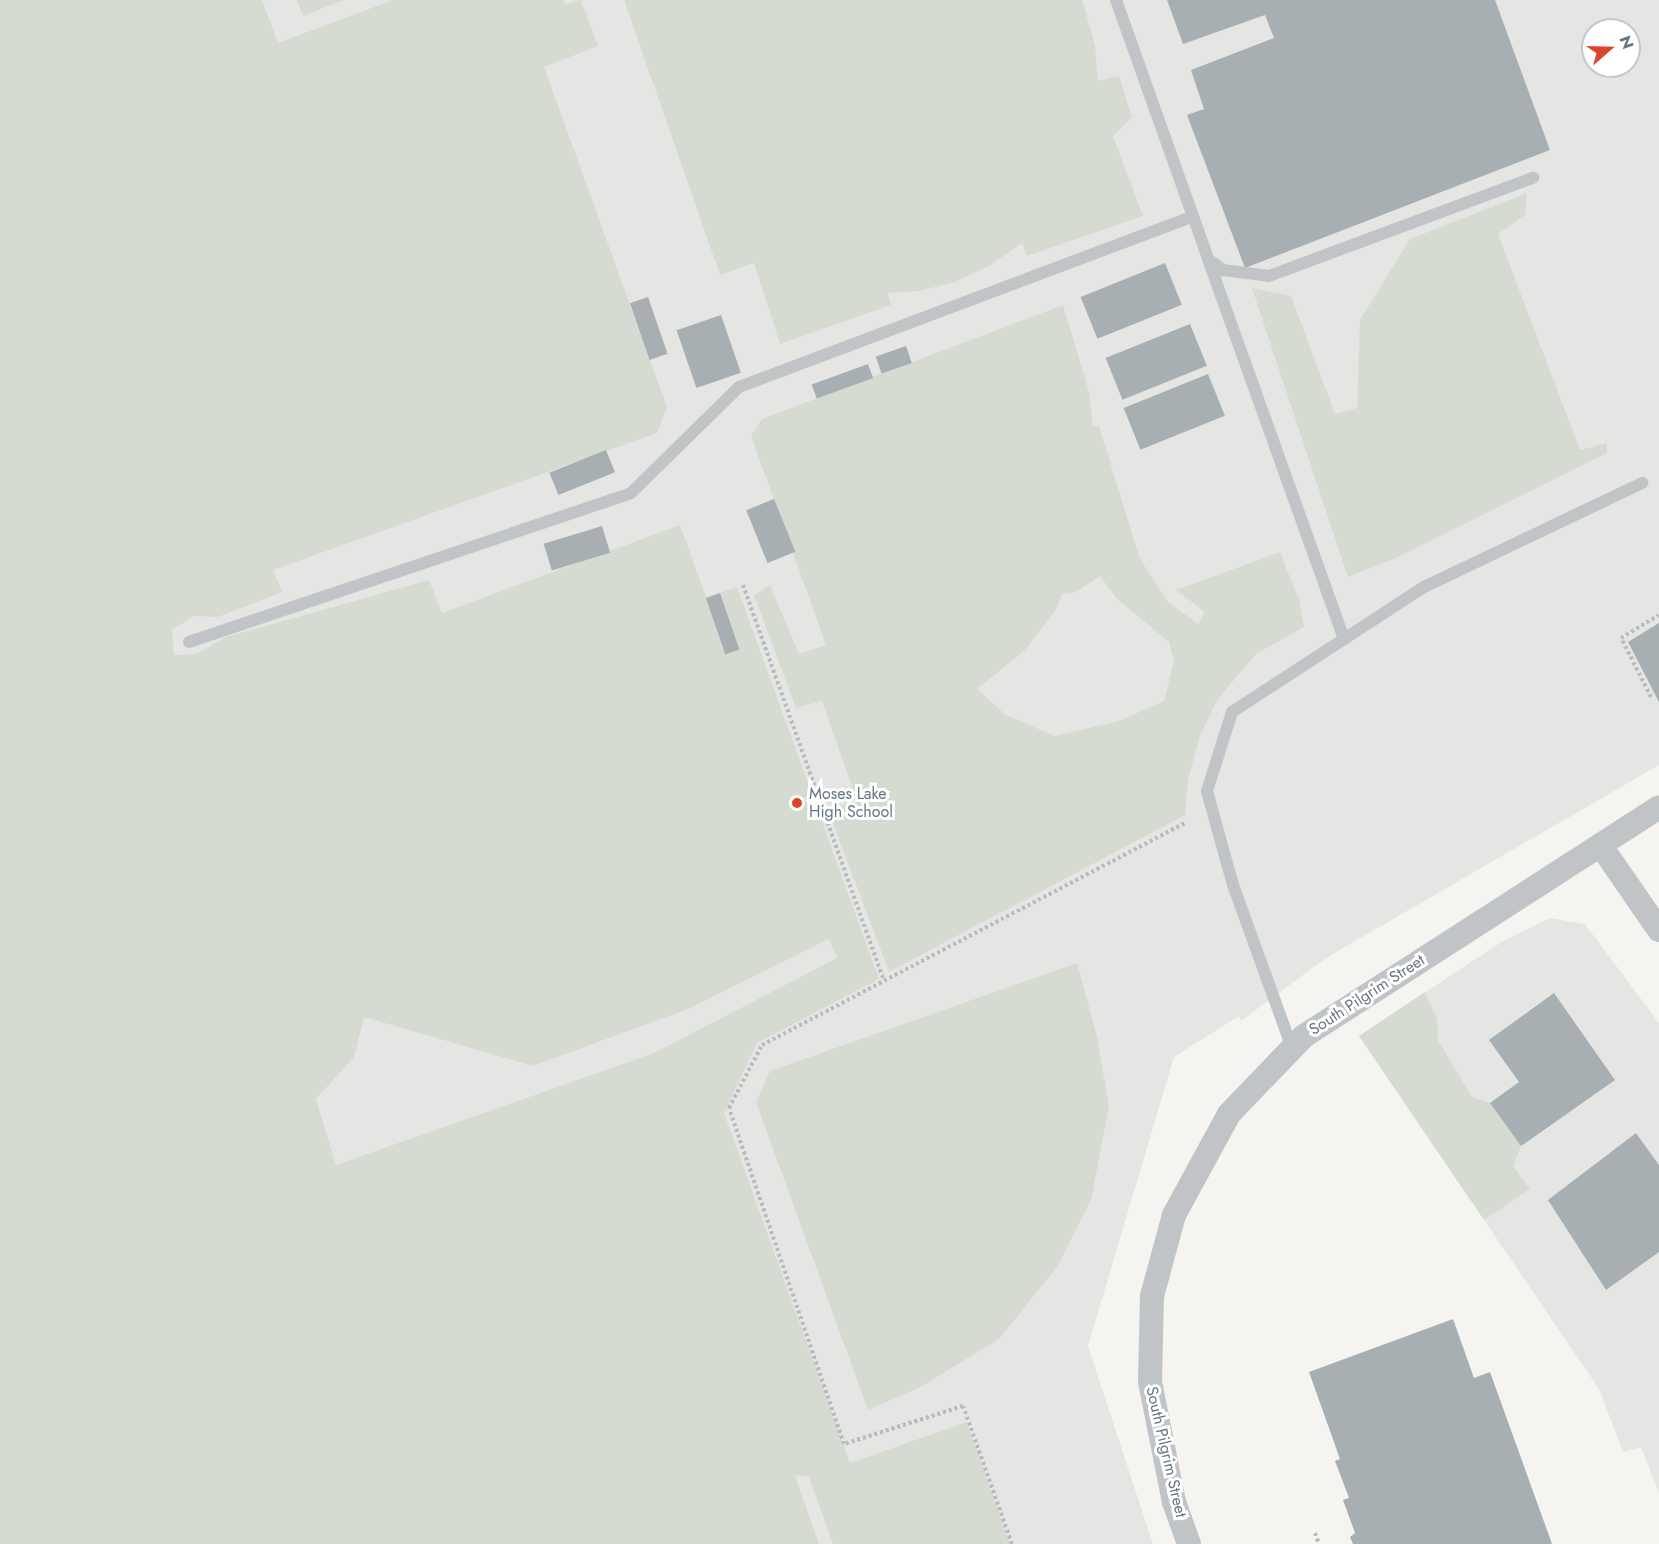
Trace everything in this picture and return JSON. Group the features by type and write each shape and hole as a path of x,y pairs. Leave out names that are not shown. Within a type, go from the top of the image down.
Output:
{"street":[{"name":"South Pilgrim Street","path":"1189,1544 1174,1502 1150,1382 1152,1296 1174,1215 1229,1114 1304,1036 1659,807"},
{"path":"1601,846 1659,930"}],"lane":[{"path":"1116,0 1344,639"},
{"path":"1208,259 1223,270 1269,276 1533,178"},
{"path":"189,642 631,493 740,387 1193,216"},
{"path":"1292,1048 1233,885 1207,791 1232,712 1424,587 1642,483"}],"path":[{"path":"742,585 884,981"},
{"path":"1651,697 1621,638 1659,615"},
{"path":"1012,1544 963,1406 844,1444 729,1108 762,1045 1187,822"},
{"path":"1315,1533 1319,1544"}],"shaded area":[{"name":"Moses Lake High School","path":"0,0 1659,0 1659,765 1326,958 1241,1021 1239,1016 1174,1057 1088,1346 1153,1544 819,1544 685,1166 0,1284"},
{"path":"0,0 262,0 278,43 393,0 563,0 565,4 581,0 598,46 544,67 667,407 657,433 273,570 282,592 218,617 194,616 172,630 174,655 196,654 226,637 429,580 442,613 680,525 727,655 740,650 720,593 737,587 879,979 757,1043 724,1113 850,1463 967,1422 1010,1544 833,1544 809,1477 795,1475 819,1544 0,1544","holes":["829,939 837,958 654,1053 336,1165 316,1099 354,1057 364,1017 533,1066 688,1009"]},
{"path":"297,0 344,0 303,16"},
{"path":"624,0 1082,0 1095,45 1098,81 1119,76 1132,117 1113,136 1143,216 1027,256 1022,243 989,266 955,282 919,291 888,293 891,305 780,344 754,263 720,275"},
{"path":"1527,193 1525,215 1498,234 1580,450 1607,443 1607,453 1396,558 1348,577 1252,288 1291,296 1335,414 1357,408 1360,320 1410,239"},
{"path":"1063,305 1089,392 1093,427 1099,426 1140,559 1168,602 1198,624 1205,612 1176,590 1280,552 1299,600 1304,627 1256,654 1217,700 1200,736 1188,780 1185,815 889,972 828,810 857,801 822,701 796,708 754,595 770,585 799,654 826,645 751,436 762,419","holes":["1100,576 1116,598 1169,642 1174,661 1164,701 1119,721 1055,736 1006,715 977,689 1025,650 1056,609 1062,594 1076,592"]},
{"path":"1550,918 1585,924 1659,1023 1659,1493 1641,1447 1623,1452 1599,1389 1359,1036 1503,941"},
{"path":"1077,963 1097,1036 1109,1107 1091,1200 1057,1267 999,1339 919,1388 868,1410 756,1102 770,1071"},
{"path":"1425,992 1437,1019 1438,1040 1472,1097 1490,1103 1521,1146 1513,1166 1530,1189 1484,1220 1359,1036"}],"building":[{"path":"1167,0 1495,0 1550,150 1245,268 1187,115 1204,109 1191,70 1274,38 1265,15 1183,44"},
{"path":"1165,263 1182,305 1097,339 1081,297"},
{"path":"648,297 668,354 650,360 630,303"},
{"path":"721,315 741,373 696,388 677,330"},
{"path":"1190,324 1207,366 1122,400 1106,358"},
{"path":"906,346 912,363 882,373 876,356"},
{"path":"868,364 873,378 817,399 812,385"},
{"path":"1208,374 1225,416 1140,450 1124,408"},
{"path":"606,450 615,472 558,495 549,473"},
{"path":"774,499 795,552 768,563 746,510"},
{"path":"602,526 610,553 552,571 544,544"},
{"path":"720,593 740,650 725,655 706,598"},
{"path":"1659,623 1659,702 1628,642"},
{"path":"1554,993 1615,1080 1521,1146 1490,1103 1519,1082 1489,1040"},
{"path":"1636,1133 1659,1165 1659,1252 1606,1290 1548,1200"},
{"path":"1453,1319 1474,1378 1490,1372 1552,1544 1353,1544 1350,1537 1355,1533 1343,1500 1349,1498 1335,1461 1340,1459 1309,1372"}],"place":[{"name":"Moses Lake High School","path":"797,803"}]}
